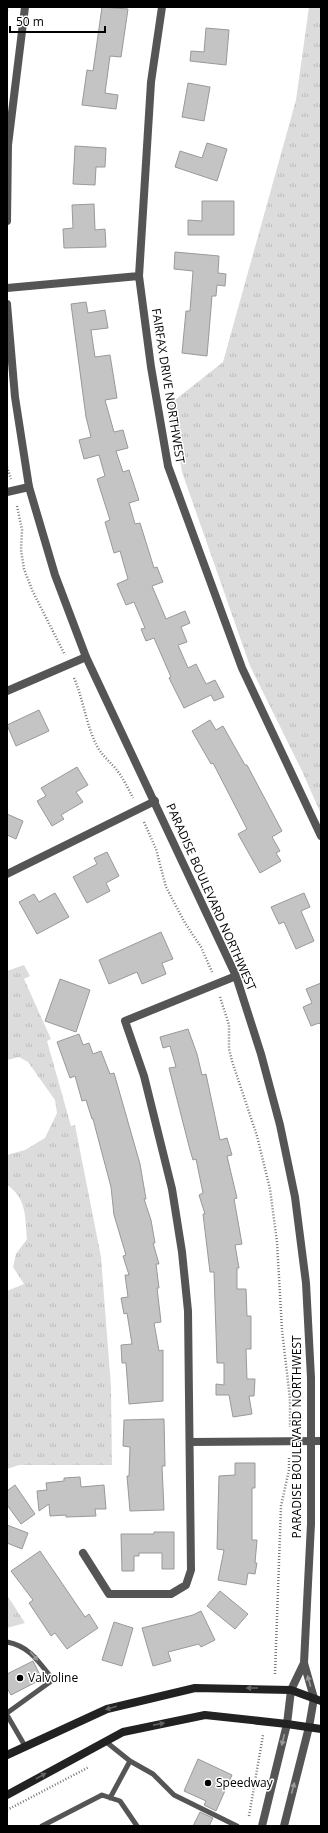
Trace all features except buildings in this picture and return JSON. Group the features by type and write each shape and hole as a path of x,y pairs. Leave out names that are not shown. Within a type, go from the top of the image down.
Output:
{"main road":[{"path":"7,1754 107,1709 195,1688 291,1690 317,1699"},
{"path":"7,1795 123,1732 205,1715 321,1729"}],"street":[{"path":"7,221 7,145 25,7"},
{"name":"FAIRFAX DRIVE NORTHWEST","path":"162,7 151,82 139,276 151,367 168,466 242,668 321,836"},
{"path":"7,288 139,276"},
{"name":"PARADISE BOULEVARD NORTHWEST","path":"7,304 15,397 29,487 55,575 86,657 236,976 262,1054 280,1125 295,1196 306,1283 311,1378 311,1524 304,1663 317,1699 284,1826"},
{"path":"7,492 29,487"},
{"path":"7,691 86,657"},
{"path":"7,874 155,801"},
{"path":"83,1553 109,1594 171,1594 186,1585 191,1570 188,1311 182,1252 172,1189 146,1084 125,1021 236,976"},
{"path":"190,1442 321,1441"},
{"name":"PARADISE BOULEVARD NORTHWEST","path":"262,1826 287,1724 291,1690 304,1663"}],"lane":[{"path":"7,1642 18,1644 30,1651 50,1676 50,1682 7,1714 25,1746"},
{"path":"105,1741 130,1761 154,1774 174,1795 237,1826"},
{"path":"110,1798 130,1761"},
{"path":"42,1826 102,1796 120,1801 137,1826"}],"path":[{"path":"7,466 11,479"},
{"path":"17,506 22,530 21,550 24,569 33,592 65,655"},
{"path":"74,678 82,696 86,720 92,736 105,758 122,777 133,798"},
{"path":"144,822 156,849 166,887 185,923 201,946 212,972"},
{"path":"220,997 229,1025 230,1055 257,1136 270,1189 277,1242 282,1330 290,1399 290,1427"},
{"path":"275,1674 280,1506 289,1470 290,1456"},
{"path":"249,1816 263,1736"},
{"path":"7,1810 89,1767"}],"green space":[{"path":"309,7 321,7 321,814 302,771 250,666 182,472 170,404 223,362 296,100"},
{"path":"24,965 30,976 24,979 51,1039 47,1041 71,1126 75,1125 101,1257 111,1387 112,1465 19,1465 7,1469 7,1291 24,1284 13,1267 16,1254 27,1239 22,1202 14,1190 7,1185 7,1155 25,1150 45,1138 57,1113 55,1100 28,1062 19,1057 7,1060 7,971"},
{"path":"7,1595 25,1623 7,1628"}],"place":[{"name":"Valvoline","path":"20,1678"},
{"name":"Speedway","path":"208,1783"}]}
